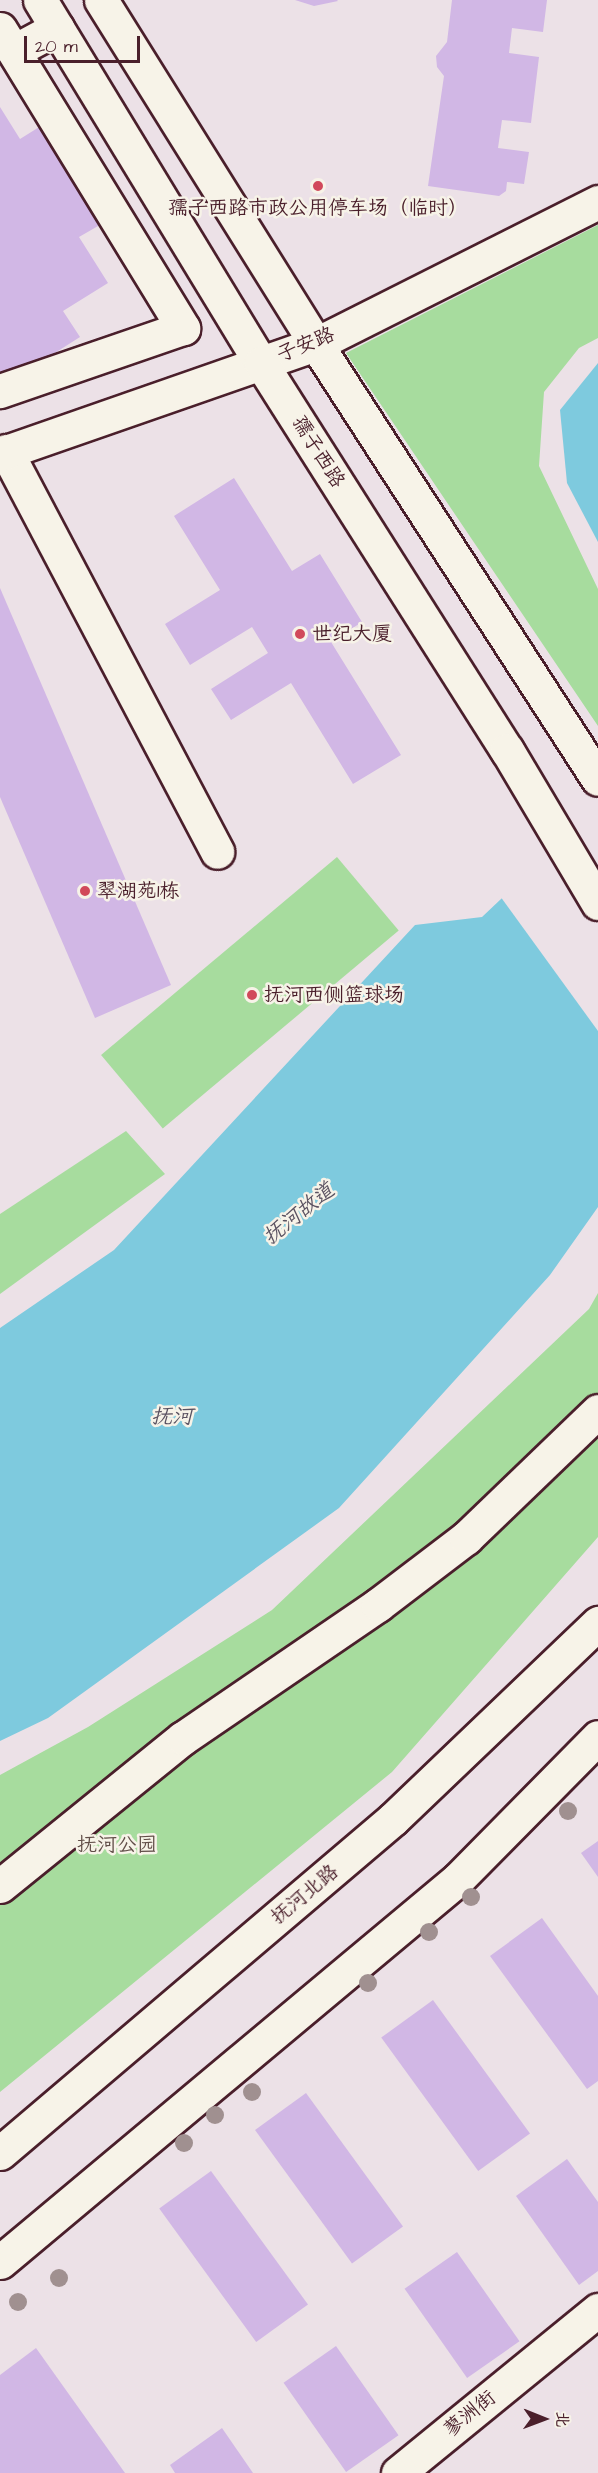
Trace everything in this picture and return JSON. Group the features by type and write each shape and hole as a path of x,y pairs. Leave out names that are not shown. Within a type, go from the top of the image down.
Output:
{"main road":[{"name":"孺子西路","path":"39,0 261,363 507,750 598,903"},
{"path":"101,0 316,344 557,712 598,779"},
{"path":"0,391 183,328 7,40 57,28"},
{"name":"子安路","path":"3,452 316,344 598,202"},
{"path":"3,452 217,852"},
{"path":"0,1886 183,1738 378,1605 466,1538 598,1411"},
{"name":"抚河北路","path":"0,2153 393,1819 598,1623"},
{"path":"0,2262 458,1879 598,1737"},
{"name":"蓼洲街","path":"398,2473 598,2310"}],"green space":[{"path":"598,225 598,338 579,348 544,392 539,466 598,589 598,726 346,353"},
{"name":"抚河西侧篮球场","path":"337,857 399,931 163,1129 101,1055"},
{"path":"126,1131 165,1174 0,1294 0,1214"},
{"name":"抚河公园","path":"598,1293 598,1537 392,1772 0,2092 0,1775 88,1727 272,1610 589,1309"}],"water":[{"path":"598,363 598,542 567,483 560,410"},
{"name":"抚河","path":"598,807 598,1207 550,1275 339,1508 48,1718 0,1741 0,1328 114,1250 415,925 482,917"}],"pier":[{"path":"598,804 598,1031 500,896"}],"building":[{"path":"295,0 337,0 338,1 314,6"},
{"path":"452,0 547,0 543,32 512,28 509,53 539,57 531,123 502,120 498,148 529,152 524,184 507,182 506,191 499,196 428,186 444,76 437,67 436,56 447,42"},
{"path":"0,107 20,139 44,124 105,222 79,237 108,283 63,311 80,337 6,384 0,374"},
{"name":"世纪大厦","path":"234,478 292,571 320,554 362,622 331,642 401,755 353,784 291,683 231,720 211,689 268,653 252,627 190,665 165,624 220,590 174,516"},
{"name":"翠湖苑1栋","path":"0,588 171,985 95,1018 0,797"},
{"path":"598,1841 598,1877 581,1853"},
{"path":"542,1918 598,1996 598,2081 587,2089 490,1956"},
{"path":"433,2000 530,2133 478,2171 381,2038"},
{"path":"306,2093 403,2226 352,2264 255,2130"},
{"path":"567,2159 598,2202 598,2271 579,2285 516,2196"},
{"path":"211,2171 308,2304 256,2342 159,2209"},
{"path":"457,2252 520,2341 467,2378 405,2289"},
{"path":"336,2346 399,2435 346,2472 284,2383"},
{"path":"36,2348 125,2473 0,2473 0,2375"},
{"path":"222,2428 253,2473 175,2473 170,2465"}],"place":[{"name":"孺子西路市政公用停车场（临时）","path":"318,186"},
{"name":"世纪大厦","path":"300,634"},
{"name":"翠湖苑1栋","path":"85,891"},
{"name":"抚河西侧篮球场","path":"252,995"}],"water label":[{"name":"抚河故道","path":"299,1214"}]}
